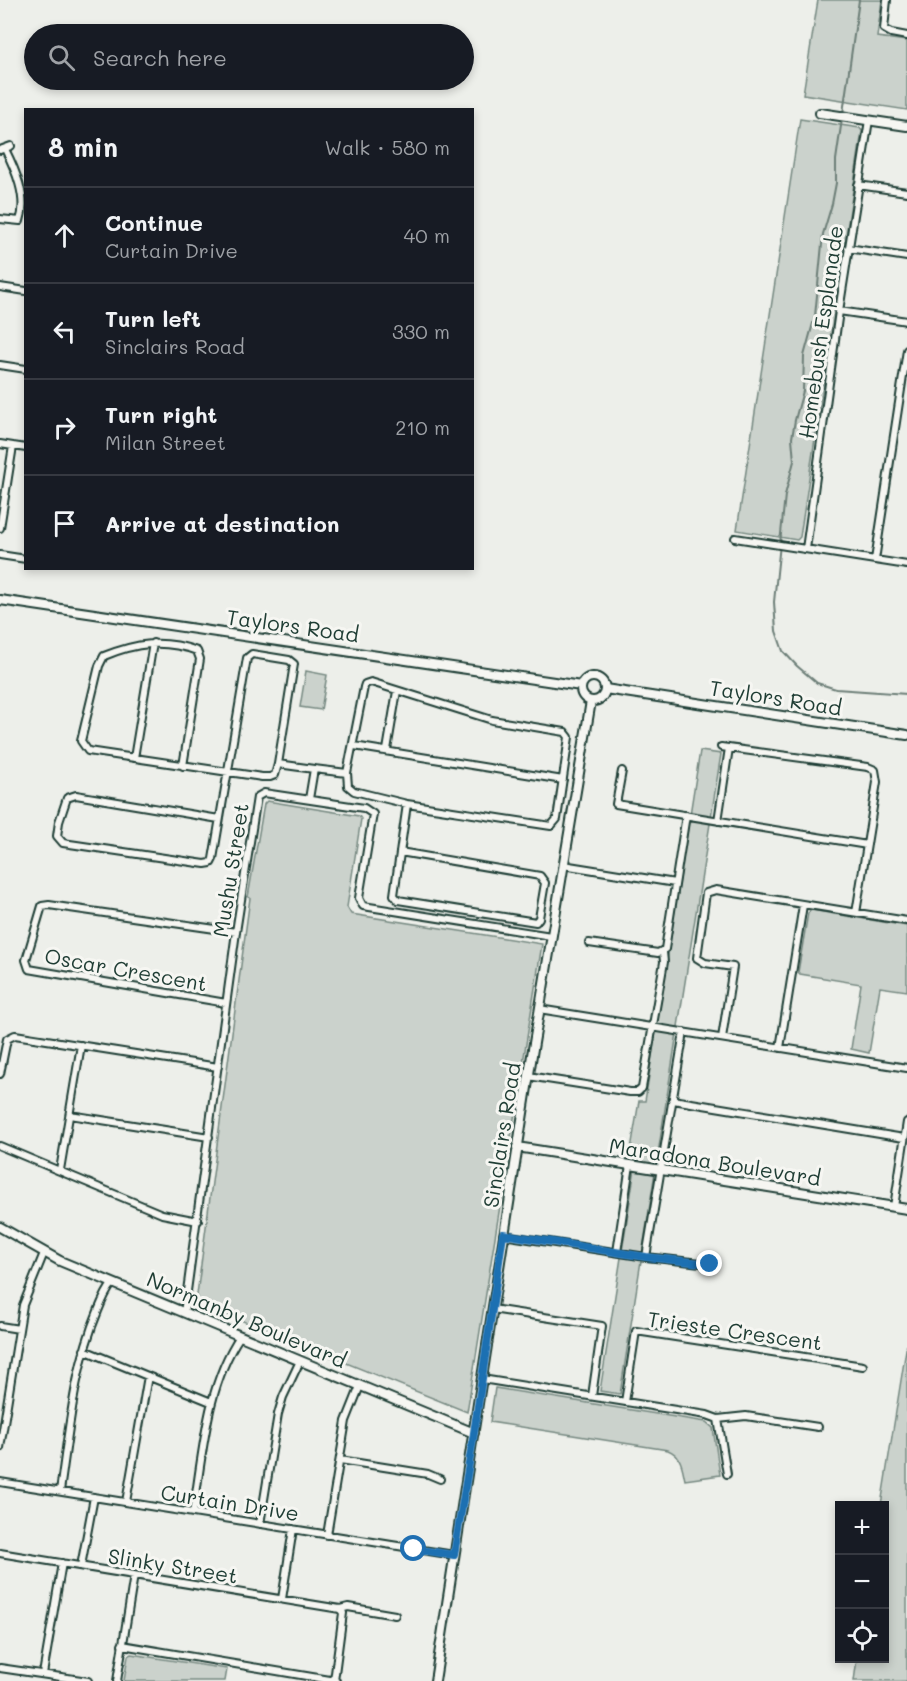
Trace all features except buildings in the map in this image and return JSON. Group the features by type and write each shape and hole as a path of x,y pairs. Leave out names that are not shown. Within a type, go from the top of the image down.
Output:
{"street":[{"path":"888,0 884,29 907,36"},
{"path":"820,113 907,126"},
{"name":"Homebush Esplanade","path":"806,549 868,120"},
{"path":"0,219 20,221 23,200 5,148"},
{"path":"858,185 907,192"},
{"path":"848,248 907,257"},
{"path":"0,287 24,291"},
{"path":"839,311 907,321"},
{"path":"874,560 907,350"},
{"path":"0,366 24,369"},
{"path":"0,444 24,448"},
{"path":"0,528 13,446"},
{"path":"735,538 907,565"},
{"path":"0,555 24,559"},
{"name":"Taylors Road","path":"0,600 581,686"},
{"path":"134,758 153,643"},
{"path":"183,766 200,659 197,651 153,643 138,645 104,656 81,741 88,751 183,766 228,772 270,777 275,775 278,764 294,664 289,660 252,654 247,658 228,772 219,819 213,859 211,862 205,864 63,843 57,836 67,798 76,795 219,819"},
{"path":"595,678 602,682 605,689 602,698 591,701 582,694 581,686 585,680 595,678"},
{"path":"375,682 397,691 502,722 565,732 568,734 569,741 557,819 551,825 407,804 351,790 347,782 347,773 354,746 365,684 375,682"},
{"name":"Taylors Road","path":"605,689 907,735"},
{"path":"387,750 397,691"},
{"name":"Sinclairs Road","path":"435,1681 528,1076 591,701"},
{"path":"354,746 563,780"},
{"path":"721,747 875,770 878,777 856,913"},
{"path":"718,821 729,748"},
{"path":"278,764 347,773"},
{"path":"309,799 314,769"},
{"path":"622,771 616,804 867,845"},
{"name":"Mushu Street","path":"184,1312 236,932 257,797 264,793 309,799 364,808 373,814 359,898 363,906 551,936"},
{"path":"400,852 540,876 545,883 539,918 536,922 398,900 394,895 400,852 407,804"},
{"path":"528,1076 638,1092 642,1088 686,815"},
{"path":"563,865 675,883"},
{"path":"722,1038 733,967 705,963 697,958 706,894 716,890 907,921"},
{"name":"Oscar Crescent","path":"226,1003 29,969 26,960 42,906 49,905 236,932"},
{"path":"780,1048 803,905"},
{"path":"589,943 658,954 663,952"},
{"path":"539,1009 907,1068"},
{"path":"646,1257 684,1032"},
{"path":"0,1074 4,1037 15,1035 218,1067"},
{"path":"60,1170 81,1045"},
{"path":"673,1100 904,1138"},
{"path":"70,1115 209,1137"},
{"path":"894,1207 907,1122"},
{"path":"0,1146 162,1214 198,1221"},
{"name":"Maradona Boulevard","path":"517,1147 907,1209"},
{"path":"617,1252 630,1166"},
{"name":"Normanby Boulevard","path":"0,1227 44,1253 113,1283 474,1433"},
{"path":"503,1234 646,1257 710,1264"},
{"path":"0,1448 25,1298 44,1253"},
{"path":"60,1491 87,1338 107,1290 113,1283"},
{"path":"492,1309 602,1326 592,1396"},
{"path":"0,1326 19,1329"},
{"name":"Trieste Crescent","path":"626,1402 636,1331 863,1366"},
{"path":"193,1513 211,1402 240,1336"},
{"path":"84,1350 211,1402"},
{"path":"260,1524 278,1414 283,1397 300,1361"},
{"path":"126,1502 148,1376"},
{"path":"482,1379 707,1415 718,1419 746,1416 818,1427"},
{"path":"327,1535 346,1421 360,1386"},
{"path":"718,1419 727,1474"},
{"path":"339,1460 428,1474 441,1479"},
{"name":"Curtain Drive","path":"0,1482 454,1555"},
{"path":"81,1566 94,1497"},
{"path":"282,1599 293,1529"},
{"name":"Slinky Street","path":"0,1553 340,1609 348,1607 394,1615"},
{"path":"43,1674 62,1563"},
{"path":"117,1681 134,1575"},
{"path":"122,1646 335,1681 344,1613 340,1609"},
{"path":"0,1668 88,1681"},
{"path":"285,1681 286,1673"}],"shaded area":[{"path":"818,0 882,0 877,37 907,41 907,110 803,94"},
{"path":"800,119 860,128 862,131 800,537 797,540 737,530"},
{"path":"306,671 327,675 321,710 300,707"},
{"path":"700,751 721,754 620,1394 600,1391 637,1156 630,1155 639,1101 645,1101"},
{"path":"267,801 359,816 361,819 347,907 351,914 542,944 467,1412 196,1302 250,898 248,897 264,804"},
{"path":"811,910 907,926 907,991 880,987 869,1053 851,1049 861,984 798,972 808,913"},
{"path":"907,1343 907,1681 854,1681 856,1663 889,1663 889,1501 882,1501"},
{"path":"495,1388 706,1422 713,1428 720,1475 685,1480 679,1459 668,1450 490,1422"},
{"path":"131,1654 227,1669 225,1681 124,1681 128,1656"}],"waterway":[{"path":"843,113 859,0"},
{"path":"842,119 836,160 836,183 823,234 815,316 804,356 803,391 792,438 794,461 785,495 774,602 776,631 783,651 817,683 836,689 907,694"}],"route":[{"path":"414,1549 454,1555 503,1234 646,1257 710,1264"}]}
